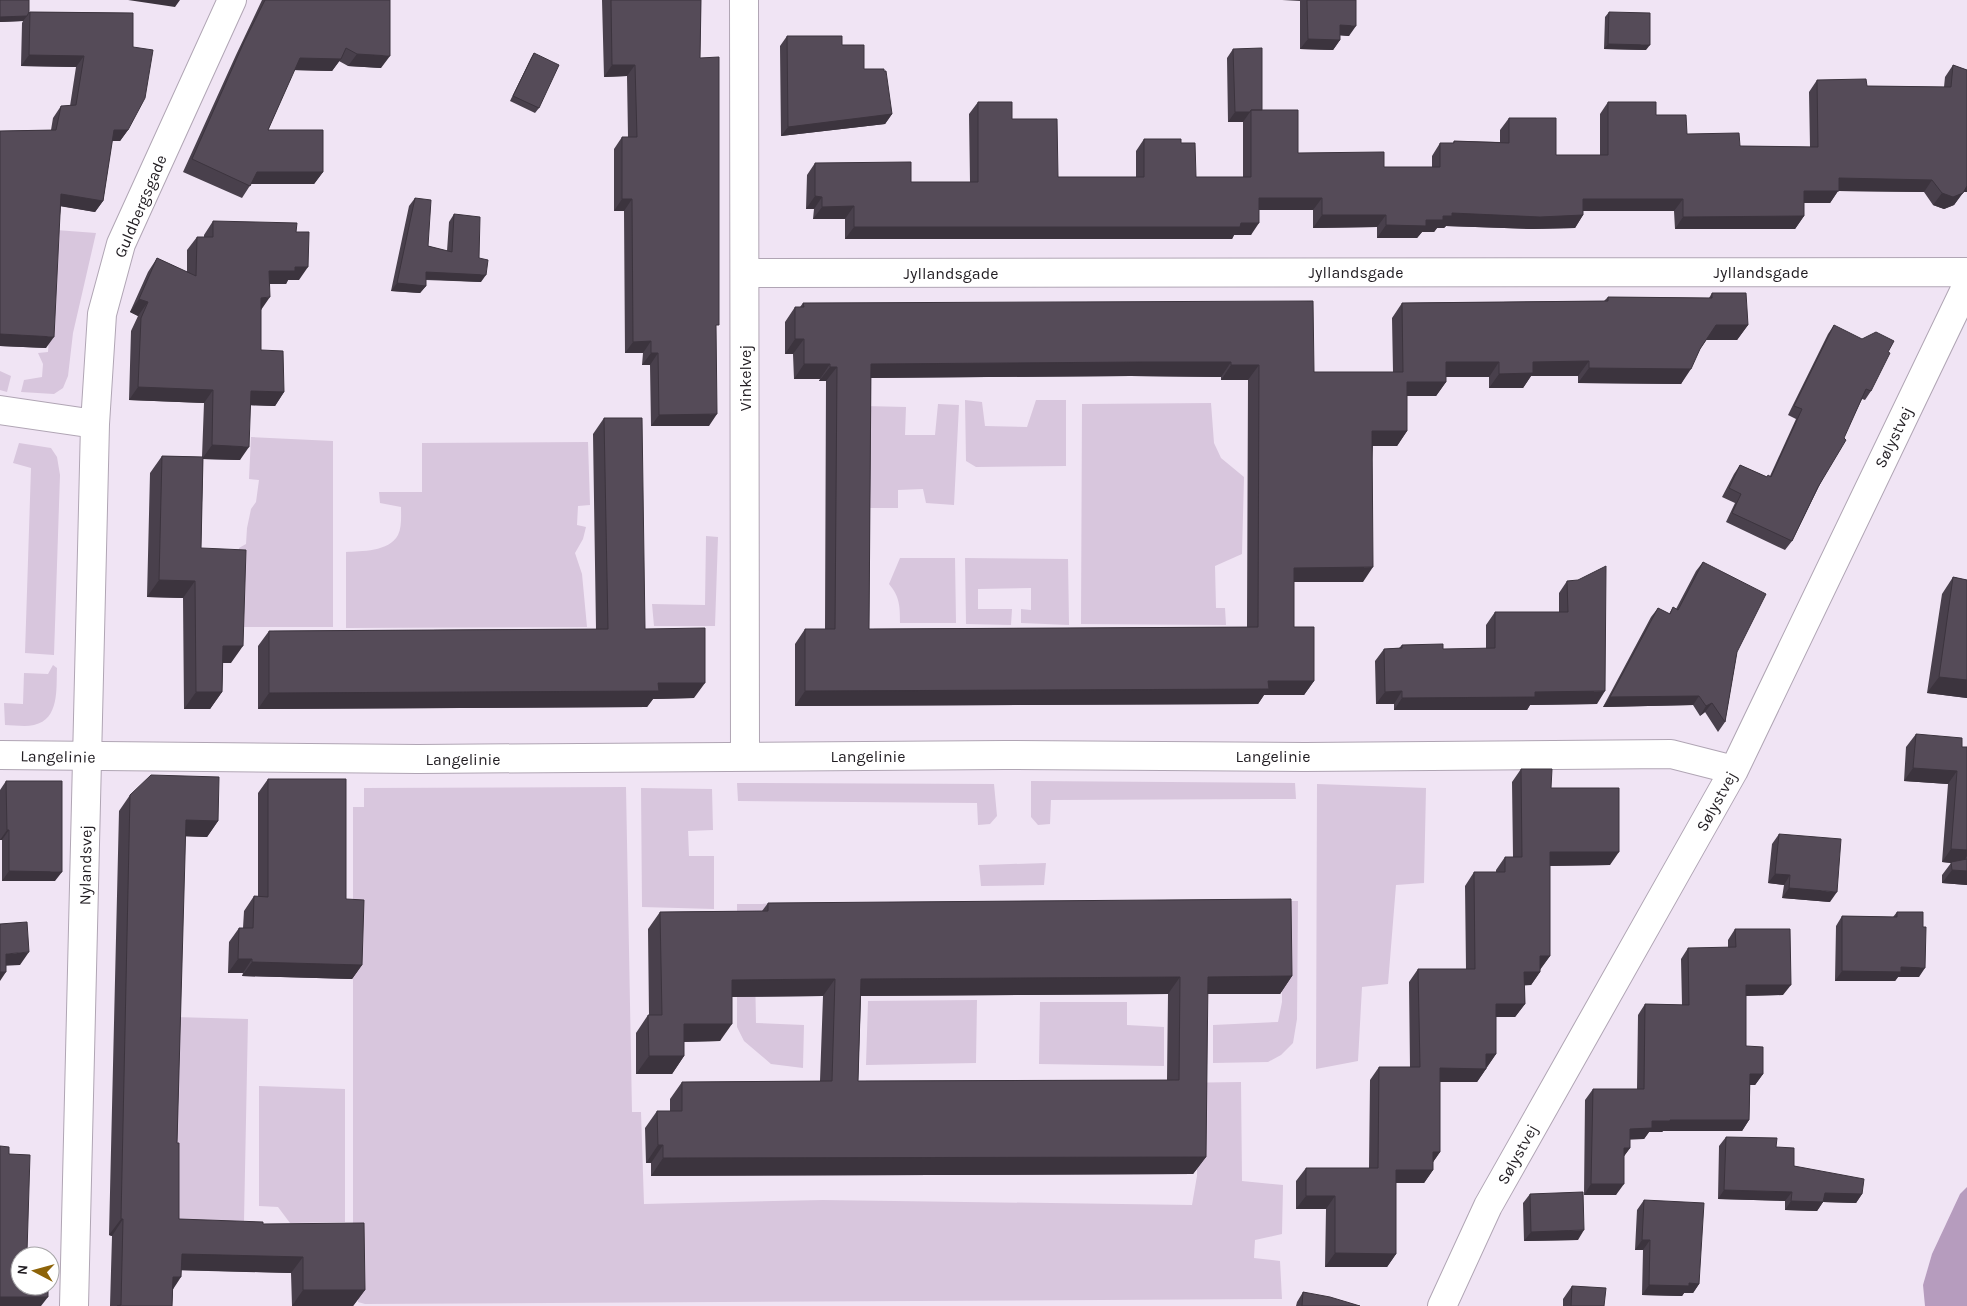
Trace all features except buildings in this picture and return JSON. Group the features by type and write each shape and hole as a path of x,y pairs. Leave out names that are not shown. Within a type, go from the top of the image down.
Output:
{"street":[{"name":"Guldbergsgade","path":"95,424 102,314 121,244 232,0"},
{"name":"Vinkelvej","path":"744,0 745,757"},
{"name":"Jyllandsgade","path":"745,273 1967,272"},
{"name":"Sølystvej","path":"1442,1306 1488,1206 1734,770 1967,285"},
{"path":"0,410 95,424"},
{"name":"Nylandsvej","path":"74,1306 95,424"},
{"name":"Langelinie","path":"0,755 409,759 1004,754 1305,757 1671,754 1734,770"}],"shaded area":[{"path":"56,230 96,233 73,333 68,376 63,388 54,394 21,392 24,380 42,377 43,364 38,353 48,352"},
{"path":"0,371 11,376 7,392 0,390"},
{"path":"965,400 982,402 985,426 1027,427 1036,400 1066,400 1066,466 976,467 966,461"},
{"path":"1211,403 1214,443 1221,458 1244,477 1242,554 1215,566 1216,608 1225,608 1226,625 1081,624 1082,404"},
{"path":"938,404 959,405 954,505 926,503 923,489 898,490 898,508 864,508 865,406 906,407 905,435 935,435"},
{"path":"251,437 333,441 333,627 229,627 240,570 239,548 246,544 247,528 251,509 256,502 259,480 249,479"},
{"path":"588,442 590,505 578,506 577,525 586,527 583,539 575,553 582,574 587,627 346,628 346,552 374,550 394,541 401,525 401,507 380,503 379,492 422,492 422,443"},
{"path":"19,443 51,448 57,457 60,475 54,655 25,653 31,468 13,463"},
{"path":"706,536 718,537 715,626 654,626 652,604 705,605"},
{"path":"900,558 955,558 956,623 900,623 899,602 889,584"},
{"path":"965,558 1068,559 1069,625 1021,623 1021,609 1031,610 1031,588 978,589 978,609 1012,609 1011,625 966,624"},
{"path":"53,665 57,668 56,693 55,702 48,716 42,722 34,725 5,725 4,703 23,704 24,673 48,674"},
{"path":"1031,781 1295,783 1296,799 1051,800 1050,824 1038,825 1031,817"},
{"path":"737,783 994,784 997,816 990,824 978,825 977,803 738,801"},
{"path":"1317,784 1426,788 1424,883 1396,885 1388,984 1362,987 1358,1061 1316,1069"},
{"path":"626,787 632,1112 641,1112 644,1204 823,1200 1192,1205 1197,1176 1197,1094 1105,1084 1241,1082 1242,1181 1283,1185 1282,1234 1255,1240 1254,1258 1280,1261 1282,1299 365,1304 358,1302 353,1240 353,807 364,807 364,788"},
{"path":"641,788 712,789 713,830 688,831 689,856 714,856 714,909 642,907"},
{"path":"1046,863 1044,885 981,886 979,865"},
{"path":"1215,901 1298,901 1297,1019 1293,1043 1281,1055 1268,1062 1213,1063 1213,1025 1278,1022 1282,1002 1281,914"},
{"path":"823,903 754,916 756,1023 804,1025 803,1068 771,1064 744,1041 737,1027 737,904"},
{"path":"977,1000 976,1063 866,1065 868,1001"},
{"path":"1040,1002 1127,1002 1127,1025 1164,1027 1164,1066 1039,1064"},
{"path":"174,1017 248,1019 244,1221 168,1220"},
{"path":"259,1086 345,1089 345,1222 290,1223 278,1207 259,1206"},
{"path":"1967,1187 1967,1306 1925,1306 1923,1285 1932,1254 1960,1194"}]}
